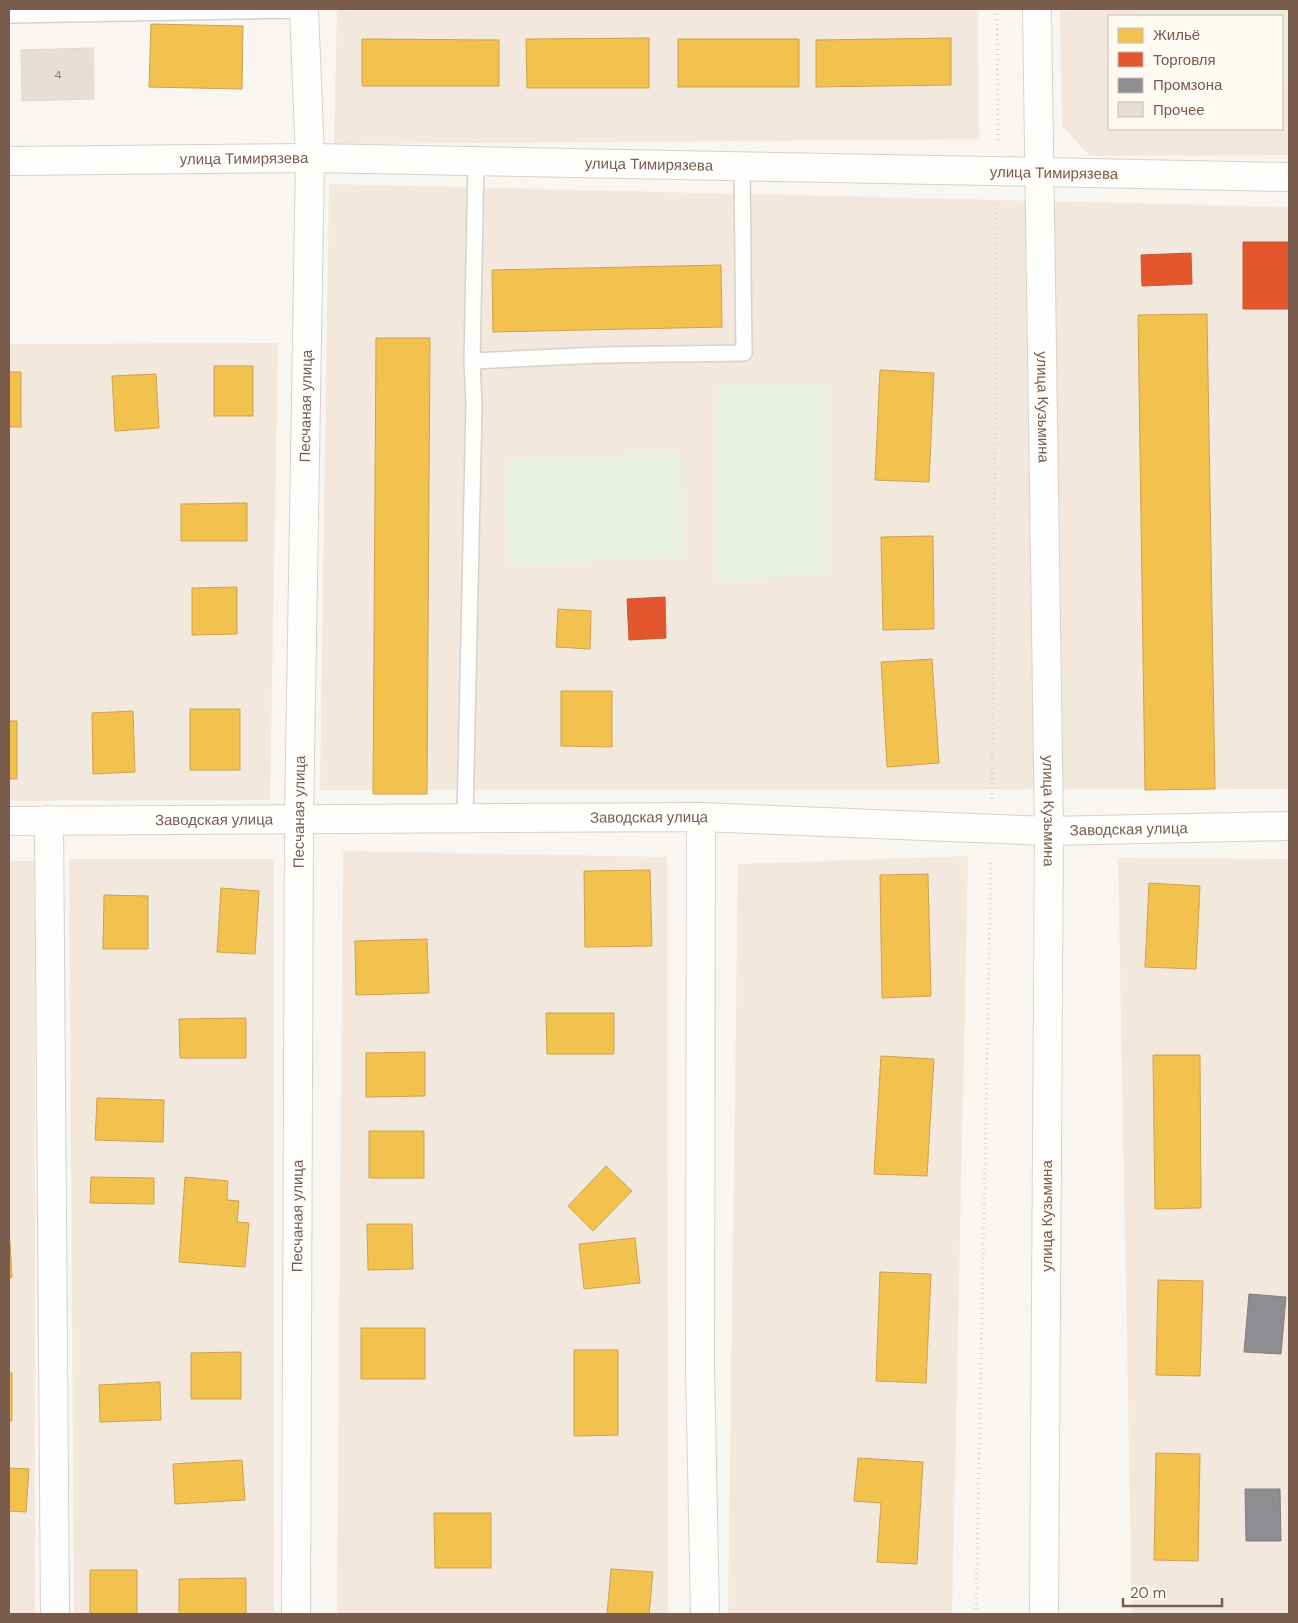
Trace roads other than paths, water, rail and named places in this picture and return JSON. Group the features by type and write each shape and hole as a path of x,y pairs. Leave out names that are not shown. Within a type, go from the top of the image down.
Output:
{"street":[{"name":"Песчаная улица","path":"296,1614 299,818 310,158 304,9"},
{"name":"улица Кузьмина","path":"1037,9 1049,831 1044,1614"},
{"name":"улица Тимирязева","path":"9,161 310,158 1289,177"},
{"name":"Заводская улица","path":"9,820 701,817 1049,831 1289,826"},
{"path":"701,817 700,1368 705,1614"},
{"path":"49,820 55,1614"}],"lane":[{"path":"9,15 304,9"},
{"path":"465,817 474,406 472,361 476,161"},
{"path":"472,361 600,355 744,353 742,167"}]}
